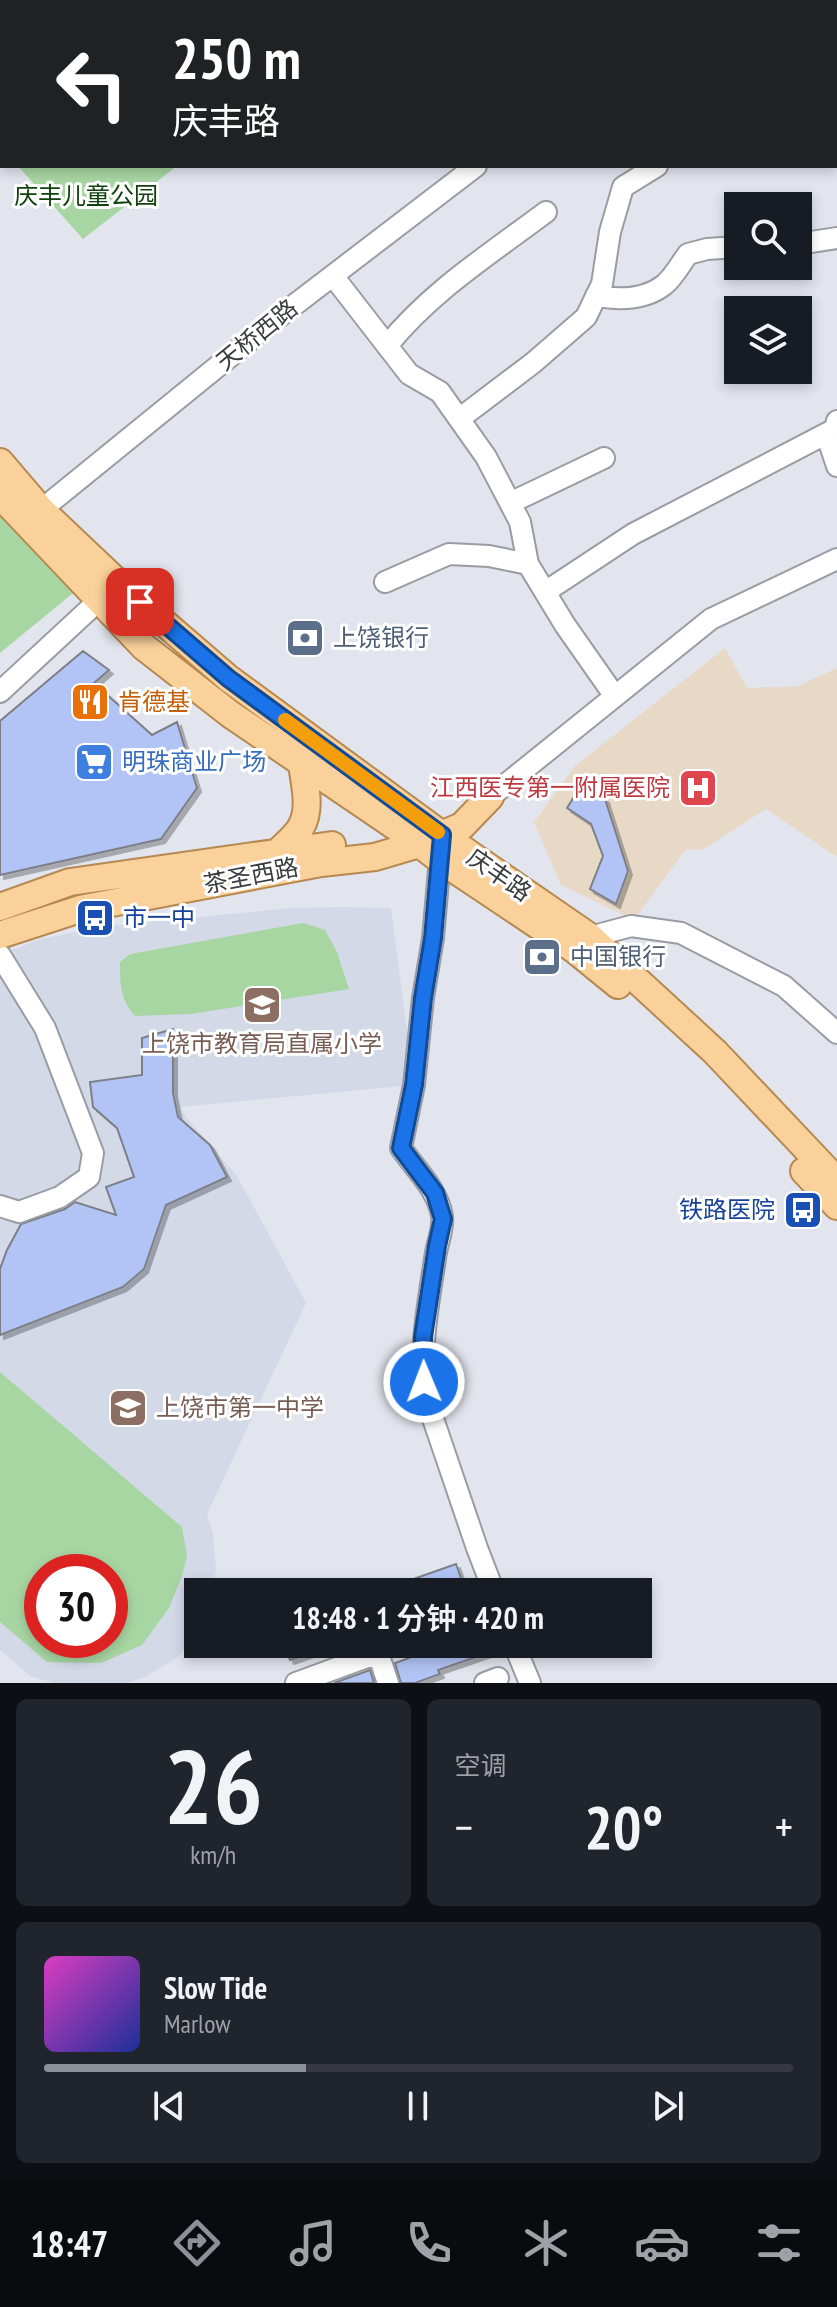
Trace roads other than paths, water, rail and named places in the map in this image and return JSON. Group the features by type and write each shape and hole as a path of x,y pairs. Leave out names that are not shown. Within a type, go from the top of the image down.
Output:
{"main road":[{"name":"庆丰路","path":"0,462 109,591 228,678 428,840 590,937 715,1052 837,1181"},
{"path":"0,495 109,591 144,647 230,714 302,763 428,840 575,950 683,1040 837,1206"},
{"path":"279,851 301,826 304,818 307,804 302,763"},
{"name":"茶圣西路","path":"0,935 80,909 321,863 375,857 462,826 490,797"},
{"name":"茶圣西路","path":"0,907 70,882 318,846 428,840"}],"street":[{"name":"天桥西路","path":"41,510 276,319 473,168"},
{"path":"459,419 533,363 586,317 602,284 610,232 623,187 654,168"},
{"path":"387,346 407,321 455,280 546,212"},
{"path":"812,242 837,238"},
{"path":"596,296 645,296 666,283 688,254 724,248"},
{"path":"333,276 409,374 440,392 486,457 520,522 528,564 565,625 614,695"},
{"path":"545,592 633,534 835,429 837,421"},
{"path":"801,447 834,445 837,466"},
{"path":"510,503 604,458"},
{"path":"385,582 449,554 489,556 528,564"},
{"name":"茶圣西路","path":"490,797 711,619 837,559"},
{"path":"0,692 109,591"},
{"path":"428,840 433,938 414,1085 401,1148 435,1193 443,1219 423,1337 424,1382 432,1415 489,1578"},
{"path":"590,937 631,926 681,933 784,986 837,1033"},
{"path":"0,955 45,1028 93,1153 89,1177 60,1197 19,1212 0,1206"},
{"path":"296,1683 378,1653 388,1683"},
{"path":"520,1658 530,1683"}],"place":[{"name":"上饶银行","path":"305,638"},
{"name":"肯德基","path":"90,702"},
{"name":"明珠商业广场","path":"94,762"},
{"name":"江西医专第一附属医院","path":"698,788"},
{"name":"市一中","path":"95,918"},
{"name":"中国银行","path":"542,957"},
{"name":"上饶市教育局直属小学","path":"262,1005"},
{"name":"铁路医院","path":"803,1210"},
{"name":"上饶市第一中学","path":"128,1408"}],"park label":[{"name":"庆丰儿童公园","path":"86,196"}]}
